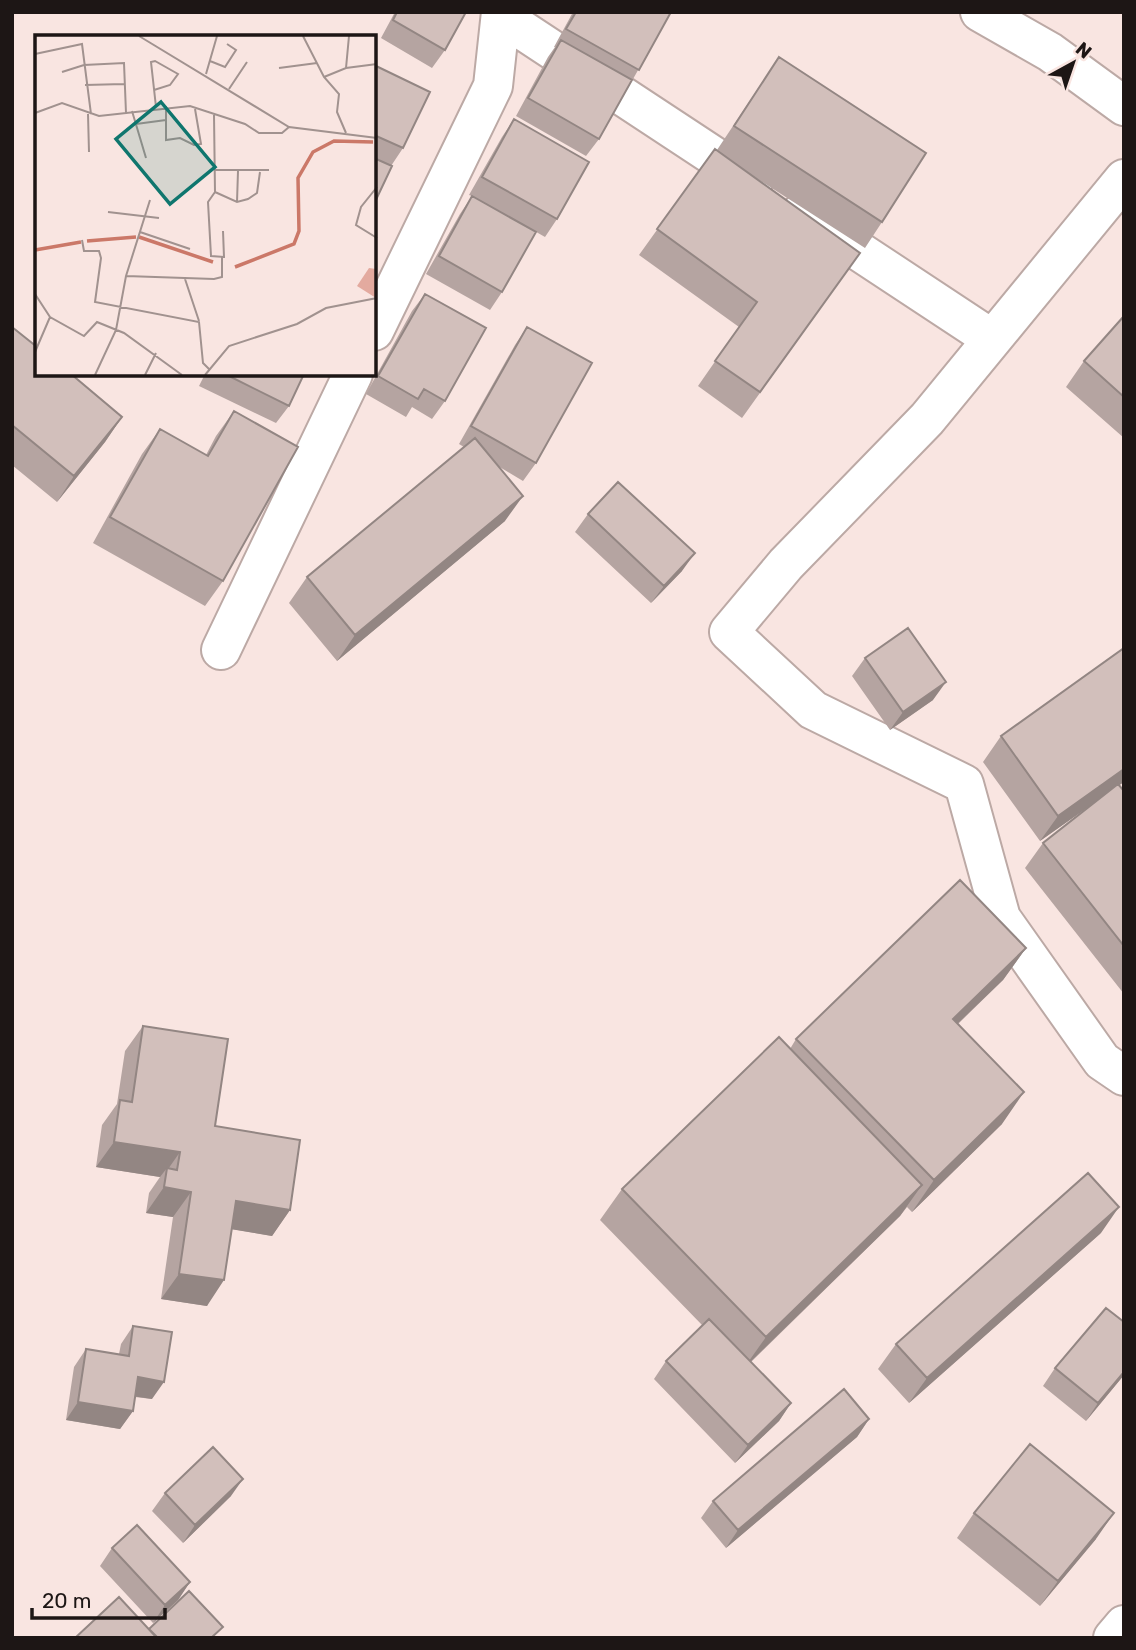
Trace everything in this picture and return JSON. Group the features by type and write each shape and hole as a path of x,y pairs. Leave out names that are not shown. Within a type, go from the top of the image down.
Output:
{"street":[{"path":"376,327 493,86 501,14 992,339"},
{"path":"990,15 1050,52 1124,106"},
{"path":"1124,179 927,418 786,564 729,632 813,709 964,784 1001,918 1102,1061 1124,1076"},
{"path":"221,650 353,376"},
{"path":"1113,1638 1124,1625"}],"building":[{"path":"397,12 466,12 445,50 393,20"},
{"path":"576,12 671,12 639,70 566,29"},
{"path":"561,40 632,80 599,139 528,98"},
{"path":"779,57 926,153 882,222 734,126"},
{"path":"376,66 430,92 403,148 376,136"},
{"path":"514,119 589,162 557,219 482,177"},
{"path":"715,149 860,253 760,392 715,361 757,302 657,229"},
{"path":"376,159 392,166 376,200"},
{"path":"472,196 536,232 502,292 439,256"},
{"path":"425,294 486,328 445,401 424,389 418,399 378,376"},
{"path":"1124,316 1124,397 1084,361"},
{"path":"12,327 35,345 35,376 73,376 122,417 74,476 12,425"},
{"path":"527,327 592,363 536,463 471,426"},
{"path":"229,376 303,376 289,406"},
{"path":"234,411 298,447 223,581 110,517 160,429 208,456"},
{"path":"475,438 523,496 355,635 307,577"},
{"path":"618,482 695,553 664,586 588,514"},
{"path":"908,628 946,682 903,712 865,658"},
{"path":"1124,648 1124,769 1058,816 1001,736"},
{"path":"1118,784 1124,791 1124,946 1043,843"},
{"path":"960,880 1026,948 953,1019 1024,1092 934,1180 796,1039"},
{"path":"143,1026 228,1039 215,1126 300,1140 290,1210 236,1201 224,1280 179,1274 191,1192 164,1187 167,1168 177,1170 180,1152 114,1142 120,1100 132,1102"},
{"path":"779,1037 922,1185 766,1337 622,1189"},
{"path":"1088,1173 1119,1207 927,1378 896,1344"},
{"path":"1106,1308 1124,1322 1124,1372 1098,1403 1055,1368"},
{"path":"709,1319 791,1403 748,1445 666,1361"},
{"path":"133,1326 172,1332 164,1382 138,1377 133,1411 78,1402 86,1349 129,1356"},
{"path":"844,1389 869,1419 738,1530 713,1501"},
{"path":"1030,1444 1114,1513 1058,1581 974,1513"},
{"path":"213,1447 243,1479 195,1525 165,1493"},
{"path":"137,1525 190,1582 165,1605 112,1548"},
{"path":"189,1591 223,1627 211,1638 158,1638 149,1629"},
{"path":"119,1597 157,1638 75,1638"}]}
